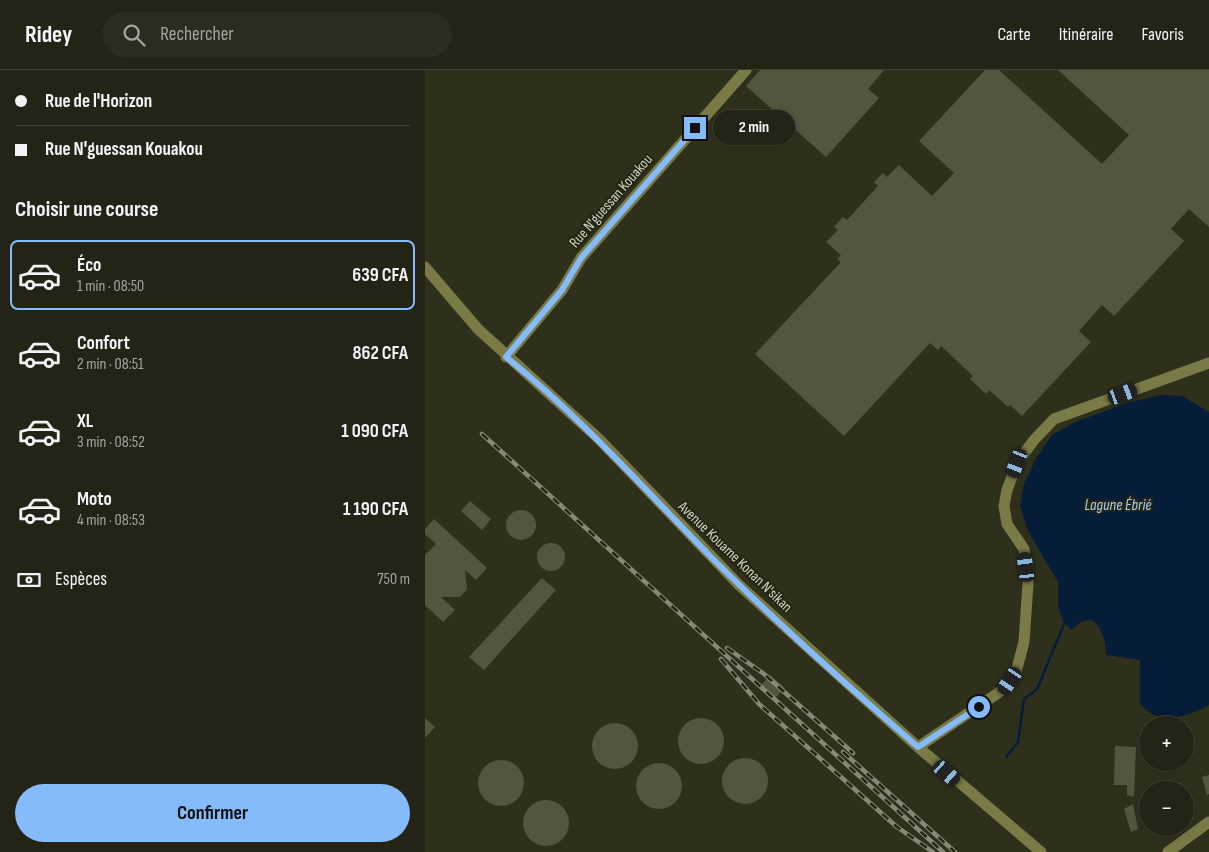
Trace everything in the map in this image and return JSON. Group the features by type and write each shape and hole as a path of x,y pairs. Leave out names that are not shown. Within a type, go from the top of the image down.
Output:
{"street":[{"name":"Rue N'guessan Kouakou","path":"506,357 562,290 581,258 746,70"},
{"name":"Avenue Kouame Konan N'sikan","path":"425,267 478,329 506,357 544,388 599,440 739,585 918,747 1041,852"},
{"path":"918,747 1004,690 1016,672 1024,642 1028,584 1024,549 1007,524 1004,506 1007,490 1017,463 1034,440 1054,419 1209,364"},
{"path":"1168,852 1209,822"}],"water":[{"name":"Lagune Ébrié","path":"1160,395 1182,396 1209,412 1209,705 1182,716 1155,715 1140,703 1140,660 1106,655 1101,631 1093,621 1087,620 1080,623 1072,630 1064,623 1058,607 1058,582 1028,531 1020,506 1024,484 1035,460 1052,435 1075,422 1127,403"}],"building":[{"path":"760,70 884,70 868,89 879,98 826,157 746,86"},
{"path":"985,70 999,70 1102,164 1129,135 1058,70 1209,70 1209,227 1189,209 1171,229 1184,241 1114,316 1102,305 1079,331 1091,342 1022,416 1010,405 1008,407 989,390 986,394 970,379 973,376 941,346 938,350 930,343 844,436 755,354 841,262 837,259 841,255 826,242 838,230 834,227 843,217 847,220 878,186 874,182 883,173 887,177 899,165 932,196 954,173 919,141"},
{"path":"470,501 491,519 482,530 461,511"},
{"path":"521,510 527,511 535,519 535,531 527,539 521,540 515,539 507,531 506,525 507,519 515,511"},
{"path":"434,519 487,568 476,580 465,570 467,589 460,597 441,597 455,610 443,622 425,605 425,555 436,544 425,534 425,529"},
{"path":"551,543 561,547 565,557 561,567 551,571 541,567 537,557 541,547"},
{"path":"542,578 556,590 484,670 469,657"},
{"path":"770,675 785,688 775,698 761,685"},
{"path":"425,718 435,727 425,738"},
{"path":"701,718 714,722 720,728 724,741 720,754 714,760 701,764 688,760 682,754 678,741 682,728 688,722"},
{"path":"615,723 628,727 634,733 638,746 634,759 628,765 615,769 602,765 596,759 592,746 596,733 602,727"},
{"path":"1115,746 1136,747 1134,797 1127,795 1127,785 1114,785"},
{"path":"745,758 758,762 764,768 768,781 764,794 758,800 745,804 732,800 726,794 722,781 726,768 732,762"},
{"path":"501,760 514,764 520,770 524,783 520,796 514,802 501,806 488,802 482,796 478,783 482,770 488,764"},
{"path":"659,763 672,767 678,773 682,786 678,799 672,805 659,809 646,805 640,799 636,786 640,773 646,767"},
{"path":"1209,775 1209,794 1207,795 1202,777"},
{"path":"546,800 559,804 565,810 569,823 565,836 559,842 546,846 533,842 527,836 523,823 527,810 533,804"},
{"path":"1133,804 1138,829 1131,832 1124,809"}],"waterway":[{"path":"1006,757 1018,742 1024,699 1037,689 1065,622"}],"railway":[{"path":"482,434 943,852"},
{"path":"727,648 764,674 853,753"},
{"path":"721,659 759,704 897,827 933,852"},
{"path":"843,752 955,852"}],"route":[{"path":"695,128 581,258 562,290 506,357 544,388 599,440 739,585 918,747 979,707"}]}
